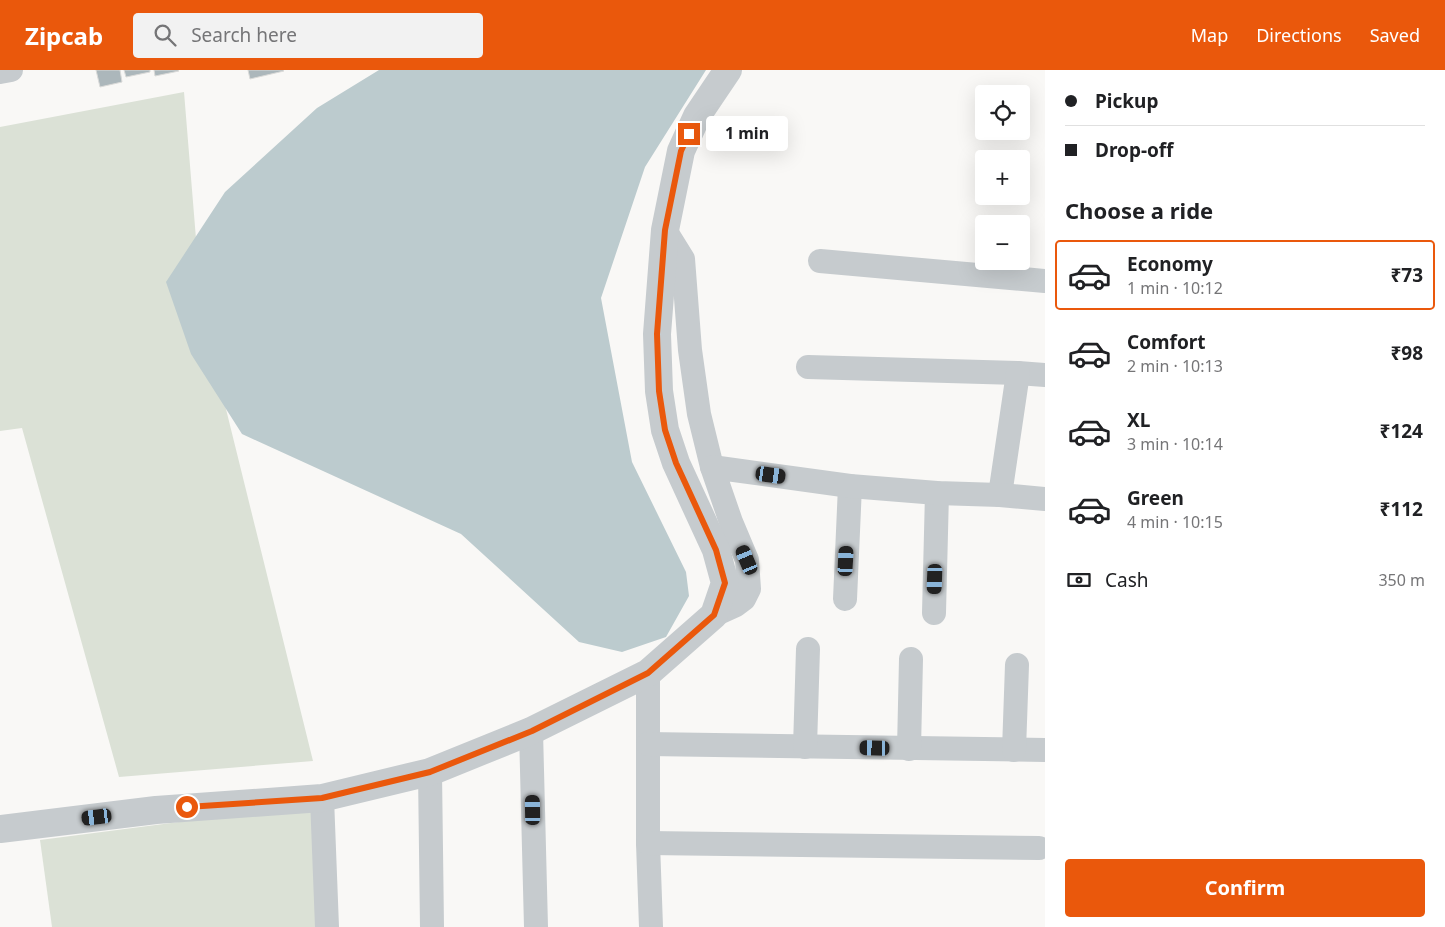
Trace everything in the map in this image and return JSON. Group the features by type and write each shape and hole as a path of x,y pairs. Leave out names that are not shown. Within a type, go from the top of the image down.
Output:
{"street":[{"path":"0,72 11,70"},
{"path":"714,615 725,583 716,550 676,463 665,430 659,391 657,334 665,230 681,151 697,116 728,70"},
{"path":"0,829 174,808 322,798 430,772 532,731 648,673 714,615 736,606 744,599 749,589 747,560 731,522 712,467 698,414 690,350 683,258 665,230"},
{"path":"820,261 1045,281"},
{"path":"808,368 1045,375"},
{"path":"1000,495 1018,373"},
{"path":"712,467 850,486 938,494 1000,495 1045,499"},
{"path":"845,599 850,486"},
{"path":"934,613 938,494"},
{"path":"805,747 808,649"},
{"path":"909,748 911,659"},
{"path":"1014,750 1017,665"},
{"path":"648,673 648,843 651,927"},
{"path":"532,731 536,927"},
{"path":"648,744 1045,750"},
{"path":"430,772 432,927"},
{"path":"322,798 327,927"},
{"path":"648,843 1039,848"}],"shaded area":[{"path":"379,70 706,70 645,167 601,298 632,462 686,572 689,596 666,637 622,652 579,642 461,534 242,434 191,354 166,282 225,192 317,108"},
{"path":"184,92 202,312 313,761 119,777 22,428 0,431 0,127"},
{"path":"317,804 321,927 52,927 40,840"}],"building":[{"path":"96,70 120,70 122,82 100,87"},
{"path":"124,70 150,70 150,72 126,77"},
{"path":"154,70 178,70 179,71 155,76"},
{"path":"248,70 283,70 284,71 250,79"}],"route":[{"path":"187,807 322,798 430,772 532,731 648,673 714,615 725,583 716,550 676,463 665,430 659,391 657,334 665,230 681,151 689,134"}]}
